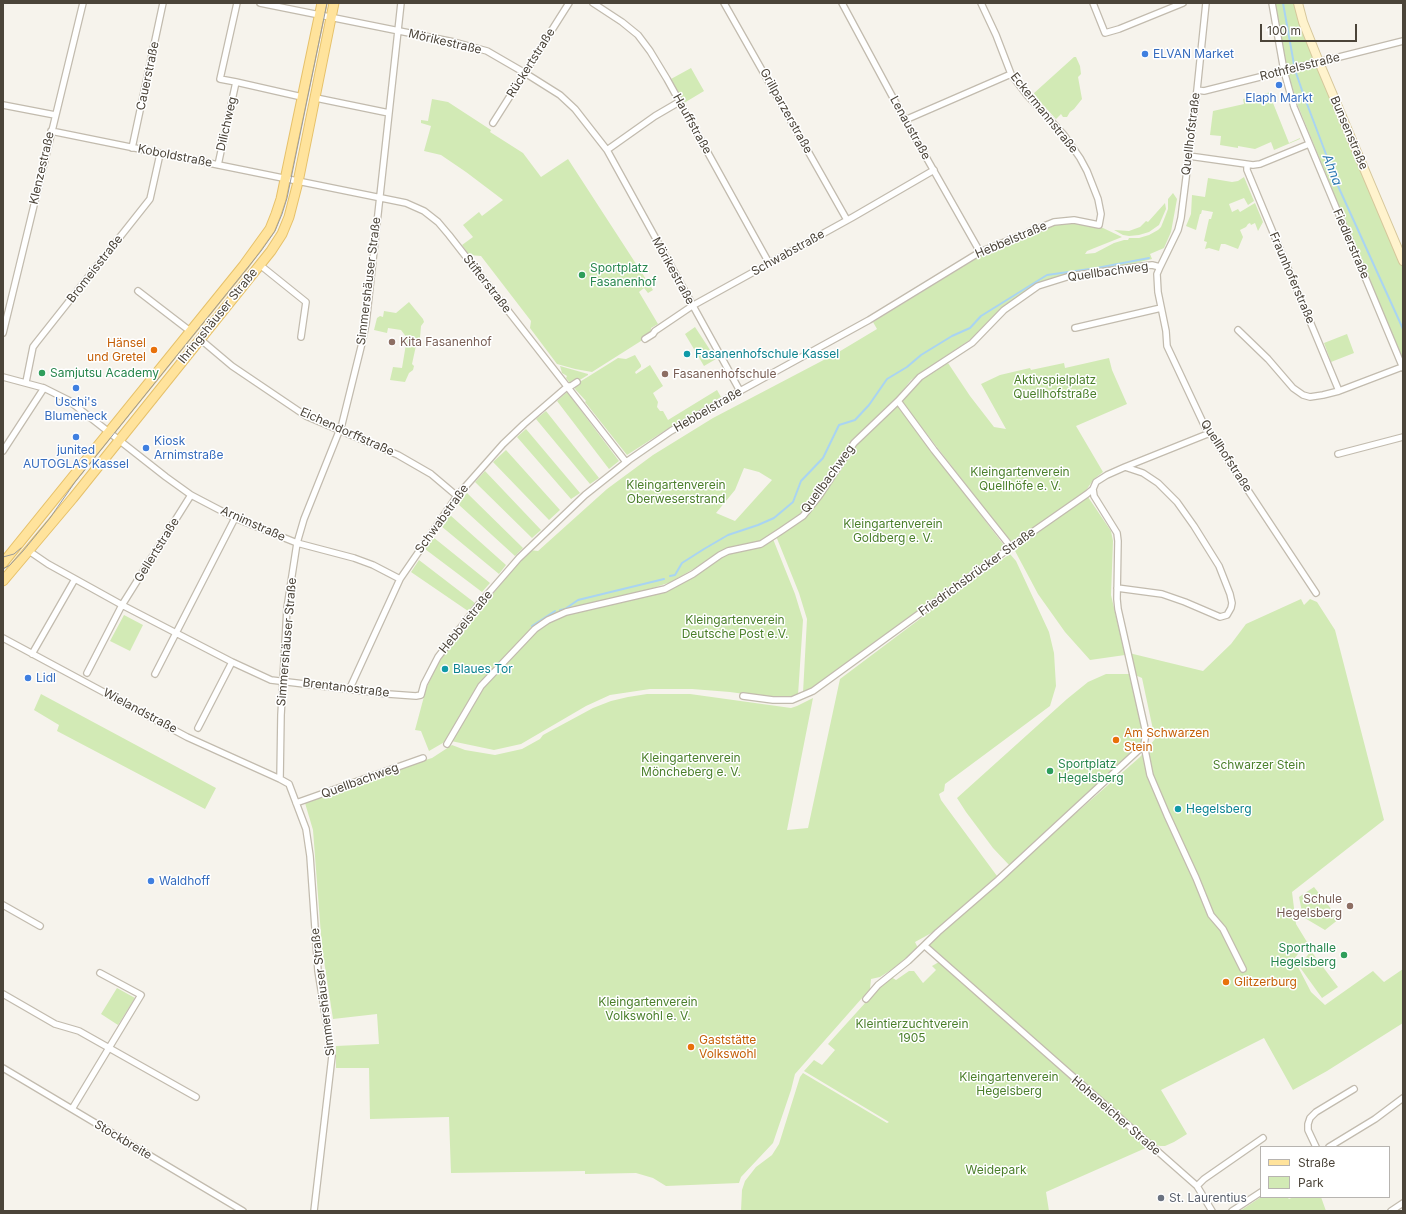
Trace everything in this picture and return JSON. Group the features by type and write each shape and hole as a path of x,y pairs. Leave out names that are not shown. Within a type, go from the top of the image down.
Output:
{"main road":[{"name":"Ihringshäuser Straße","path":"3,563 244,265 270,229 281,199 322,3"},
{"name":"Ihringshäuser Straße","path":"3,581 119,440 260,264 282,234 289,217 298,182 334,3"}],"street":[{"name":"Klenzestraße","path":"3,333 82,3"},
{"name":"Cauerstraße","path":"132,148 163,3"},
{"name":"Dilichweg","path":"218,165 236,82 220,79 237,3"},
{"name":"Mörikestraße","path":"260,3 454,42 486,51 525,72 565,100 575,110 607,150 740,391"},
{"name":"Simmershäuser Straße","path":"314,1211 332,1056 318,971 310,856 306,829 289,784 280,779 281,715 287,608 297,543 304,520 340,429 354,378 366,324 401,3"},
{"name":"Rückertstraße","path":"493,123 569,3"},
{"name":"Hauffstraße","path":"593,3 622,22 638,35 667,78 769,263"},
{"name":"Grillparzerstraße","path":"724,3 847,220"},
{"name":"Lenaustraße","path":"842,3 905,120 980,252"},
{"name":"Eckermannstraße","path":"981,3 996,35 1011,74 1027,95 1064,135 1080,158 1098,199 1101,214 1099,225"},
{"path":"1093,3 1104,33 1119,29 1183,3"},
{"name":"Quellhofstraße","path":"1206,3 1181,218 1178,230 1160,267 1157,283 1166,331 1167,346 1206,429 1316,593"},
{"name":"Fiedlerstraße","path":"1272,3 1294,107 1403,367"},
{"name":"Bunsenstraße","path":"1298,3 1303,22 1319,62 1403,261"},
{"name":"Rothfelsstraße","path":"1197,90 1204,91 1403,40"},
{"path":"905,120 1011,74"},
{"path":"236,82 302,97"},
{"path":"316,98 389,113"},
{"path":"607,150 655,116 680,102"},
{"path":"3,105 55,115"},
{"name":"Koboldstraße","path":"51,131 298,182"},
{"path":"1189,156 1247,165 1260,164 1309,144"},
{"name":"Bromeisstraße","path":"26,382 33,348 36,343 150,199 160,154"},
{"name":"Fraunhoferstraße","path":"1247,165 1247,170 1338,390"},
{"name":"Schwabstraße","path":"645,339 653,334 654,331 692,306 934,170"},
{"name":"Stifterstraße","path":"298,182 406,203 424,211 438,222 568,386 626,462"},
{"name":"Hebbelstraße","path":"416,696 421,695 424,684 438,657 479,604 519,558 585,495 626,462 671,431 869,320 980,252 1054,222 1074,220 1099,225"},
{"path":"260,264 306,302 302,337"},
{"name":"Quellbachweg","path":"448,744 481,686 535,629 548,620 566,612 664,589 692,574 724,553 761,544 803,516 854,443 898,401 920,377 972,343 1004,310 1038,286 1070,276 1152,265 1160,267"},
{"path":"138,291 190,331"},
{"path":"1076,328 1161,308"},
{"path":"1238,330 1303,395 1314,397 1403,367"},
{"name":"Eichendorffstraße","path":"200,339 232,366 306,416 340,429 398,455 431,474 457,496"},
{"name":"Arnimstraße","path":"3,377 44,388 68,400 191,495 235,518 264,531 297,543 354,558 373,565 400,579"},
{"name":"Schwabstraße","path":"350,688 400,579 457,496 503,444 529,419 568,386 571,386 577,382"},
{"path":"3,451 44,388"},
{"path":"898,401 934,450 1011,547"},
{"name":"Friedrichsbrücker Straße","path":"743,696 773,700 792,700 813,691 1093,489 1096,482 1125,467 1210,433"},
{"path":"1338,454 1403,437"},
{"path":"1117,588 1162,594 1220,617 1229,613 1232,603 1219,566 1177,502 1158,483 1143,473 1125,467"},
{"path":"1093,489 1094,496 1117,533 1118,609 1146,733 1144,748 1153,782 1211,915 1223,929 1243,969"},
{"name":"Gellertstraße","path":"122,605 191,495"},
{"path":"155,674 235,518"},
{"name":"Brentanostraße","path":"29,551 48,564 122,605 232,662 271,680 416,696"},
{"path":"32,654 75,579"},
{"path":"87,673 122,605"},
{"name":"Wielandstraße","path":"3,638 195,740 280,779"},
{"path":"198,728 232,662"},
{"path":"866,998 878,985 925,946 938,932 1144,748"},
{"name":"Quellbachweg","path":"296,803 423,758"},
{"path":"3,905 40,926"},
{"name":"Hoheneicher Straße","path":"925,946 1197,1186 1212,1211"},
{"path":"72,1110 141,995 100,974"},
{"path":"3,994 54,1024 79,1031 196,1097"},
{"name":"Stockbreite","path":"3,1068 243,1211"},
{"path":"1316,1146 1308,1130 1310,1118 1316,1112 1354,1089"},
{"path":"1331,1146 1375,1119 1403,1098"},
{"path":"1197,1186 1204,1178 1263,1138"},
{"path":"1232,1211 1260,1193"},
{"path":"1392,1211 1403,1203"}],"green space":[{"path":"1273,3 1295,3 1370,191 1403,266 1403,362 1298,106 1289,77"},
{"path":"1074,57 1076,57 1080,66 1081,74 1078,77 1082,99 1067,117 1063,117 1061,114 1056,119 1033,94"},
{"path":"691,68 704,91 684,103 671,79"},
{"path":"1271,92 1275,101 1273,103 1289,143 1300,139 1274,150 1271,142 1255,149 1220,145 1221,136 1210,135 1213,111 1244,104 1243,99"},
{"name":"Sportplatz Fasanenhof","path":"432,99 448,102 491,130 490,132 523,153 541,177 568,159 653,290 648,293 644,288 639,292 658,324 651,328 652,334 592,372 557,364 530,328 531,321 481,256 469,255 462,245 473,237 463,225 479,212 482,216 503,200 441,155 424,151 431,126 421,123 421,120 428,121"},
{"path":"1244,177 1254,201 1248,205 1244,198 1229,204 1232,212 1238,209 1240,212 1255,203 1263,222 1258,231 1255,223 1251,225 1250,223 1240,230 1243,237 1238,249 1221,244 1219,251 1209,248 1205,249 1207,242 1204,241 1209,219 1211,219 1213,212 1202,210 1196,230 1186,226 1191,214 1192,195 1205,197 1208,178 1232,182 1238,181"},
{"name":"Kleingartenverein Oberweserstrand","path":"1173,193 1177,199 1171,232 1164,248 1150,254 1152,259 1124,266 1070,274 1036,285 999,311 971,339 911,380 900,394 852,441 801,515 759,542 726,550 671,582 545,619 479,684 448,740 429,751 421,731 415,730 426,689 438,663 473,617 530,550 538,551 607,489 653,455 713,418 837,353 877,329 873,322 982,255 1056,225 1072,223 1103,228 1122,237 1087,251 1085,254 1095,253 1114,243 1128,240 1129,238 1139,238 1158,230 1161,227 1168,209 1168,199","holes":["744,468 759,472 772,480 735,521 716,513 735,490"]},
{"path":"1165,203 1166,209 1159,225 1149,232 1129,236 1123,235 1114,230 1129,231 1140,227 1146,221 1148,222"},
{"path":"409,302 424,322 421,326 420,338 417,341 412,364 414,366 405,382 390,380 393,367 402,368 407,338 401,330 388,328 387,333 374,330 377,318 380,316 383,317 384,311 396,313"},
{"path":"695,327 716,359 704,366 685,334"},
{"path":"1347,334 1354,353 1331,362 1324,343"},
{"path":"635,355 641,365 641,367 635,372 636,374 650,365 663,386 653,393 658,402 657,407 660,411 663,411 668,420 717,390 721,397 627,455 585,402 586,401 575,389 575,387 578,383 618,358 626,359"},
{"name":"Aktivspielplatz Quellhofstraße","path":"1109,358 1112,370 1127,404 1076,426 1103,472 1094,479 1084,493 1012,544 902,402 918,382 948,363 970,396 994,427 1006,429 981,384 1000,375 1030,368 1031,370 1064,363 1065,368"},
{"path":"560,366 588,375 578,381 570,383 566,378 567,376 562,373"},
{"path":"567,392 619,461 609,469 557,401"},
{"name":"Kleingartenverein Goldberg e. V.","path":"897,405 1006,548 812,689 803,693 807,619 799,593 776,536 803,517 855,445"},
{"path":"546,411 599,478 590,484 536,419"},
{"path":"526,429 580,493 571,499 517,437"},
{"path":"506,450 560,510 549,520 493,462"},
{"path":"485,471 541,530 532,538 475,482"},
{"path":"467,493 523,548 515,556 458,504"},
{"name":"Kleingartenverein Quellhöfe e. V.","path":"1088,497 1111,531 1113,541 1111,595 1125,655 1090,660 1065,632 1038,594 1014,549"},
{"path":"450,515 506,565 499,574 441,526"},
{"path":"433,537 490,583 482,592 425,549"},
{"name":"Kleingartenverein Deutsche Post e.V.","path":"773,539 795,594 803,620 798,695 791,698 773,698 730,692 692,689 650,689 610,695 586,706 521,744 494,750 451,741 484,685 533,632 552,620 576,611 668,591 722,557"},
{"path":"1010,554 1016,561 1049,632 1054,653 1056,686 1050,706 945,784 944,791 939,794 941,800 997,876 943,925 915,942 918,948 894,968 880,977 871,979 870,989 795,1074 773,1143 741,1177 739,1183 666,1186 653,1178 636,1173 585,1174 585,1171 451,1173 449,1117 370,1119 369,1068 336,1068 336,1046 379,1044 377,1014 333,1019 322,948 313,830 305,803 432,758 452,745 465,750 495,755 522,749 540,739 543,735 593,708 611,701 628,697 647,694 690,694 791,708 813,698 787,830 808,828 840,679 961,588"},
{"path":"419,560 475,603 468,611 411,572"},
{"name":"Schwarzer Stein","path":"1301,599 1304,605 1310,599 1317,602 1335,630 1384,820 1292,892 1296,924 1307,942 1294,959 1311,992 1325,1005 1373,971 1384,982 1403,969 1403,1023 1327,1071 1293,1090 1264,1038 1161,1090 1187,1134 1165,1146 1156,1145 930,946 930,944 939,933 1140,757 1155,739 1142,678 1135,675 1129,653 1203,671 1231,644 1246,624"},
{"path":"124,615 143,625 130,651 110,641"},
{"name":"Sportplatz Hegelsberg","path":"1106,674 1129,674 1143,733 1142,744 1010,866 993,848 957,798 1067,699 1088,682"},
{"path":"41,694 216,788 205,809 57,731 59,725 34,710"},
{"path":"1314,887 1339,919 1325,930 1303,917 1299,897"},
{"path":"1311,951 1338,987 1322,998 1299,966"},
{"path":"941,962 1112,1115 1111,1116 1118,1120 1148,1147 1046,1192 1049,1211 741,1211 742,1190 745,1181 756,1167 772,1155 779,1144 800,1077 803,1073 887,1123 889,1122 804,1071 814,1060 822,1065 835,1050 828,1044 875,992 891,977 896,980 909,971 914,971 923,983 936,970 932,966"},
{"path":"117,988 135,998 118,1025 101,1014"},
{"path":"1260,1198 1321,1198 1326,1211 1240,1211"}],"waterway":[{"name":"Ahna","path":"1283,3 1295,70 1304,96 1338,186 1403,329"},
{"path":"670,576 675,575 682,563 704,549 728,535 774,518 793,502 801,481 823,458 839,425 855,420 869,405 887,379 907,367 921,355 952,336 970,328 981,316 1047,275 1097,268 1149,258"},
{"path":"560,610 565,609 578,600 664,579"},
{"path":"532,626 555,611"}],"tram line":[{"path":"3,569 10,565 23,551 50,518 75,482 261,251 275,231 287,198 327,3"},
{"path":"3,557 14,554 21,548"}],"place":[{"name":"ELVAN Market","path":"1145,54"},
{"name":"Elaph Markt","path":"1279,85"},
{"name":"Sportplatz Fasanenhof","path":"582,275"},
{"name":"Kita Fasanenhof","path":"392,342"},
{"name":"Hänsel und Gretel","path":"154,350"},
{"name":"Fasanenhofschule Kassel","path":"687,354"},
{"name":"Samjutsu Academy","path":"42,373"},
{"name":"Fasanenhofschule","path":"665,374"},
{"name":"Uschi's Blumeneck","path":"76,388"},
{"name":"junited AUTOGLAS Kassel","path":"76,437"},
{"name":"Kiosk Arnimstraße","path":"146,448"},
{"name":"Blaues Tor","path":"445,669"},
{"name":"Lidl","path":"28,678"},
{"name":"Am Schwarzen Stein","path":"1116,740"},
{"name":"Sportplatz Hegelsberg","path":"1050,771"},
{"name":"Hegelsberg","path":"1178,809"},
{"name":"Waldhoff","path":"151,881"},
{"name":"Schule Hegelsberg","path":"1350,906"},
{"name":"Sporthalle Hegelsberg","path":"1344,955"},
{"name":"Glitzerburg","path":"1226,982"},
{"name":"Gaststätte Volkswohl","path":"691,1047"},
{"name":"St. Laurentius","path":"1161,1198"}],"park label":[{"name":"Kleingartenverein Möncheberg e. V.","path":"691,765"},
{"name":"Kleingartenverein Volkswohl e. V.","path":"648,1009"},
{"name":"Kleintierzuchtverein 1905","path":"912,1031"},
{"name":"Kleingartenverein Hegelsberg","path":"1009,1084"},
{"name":"Weidepark","path":"996,1170"}]}
